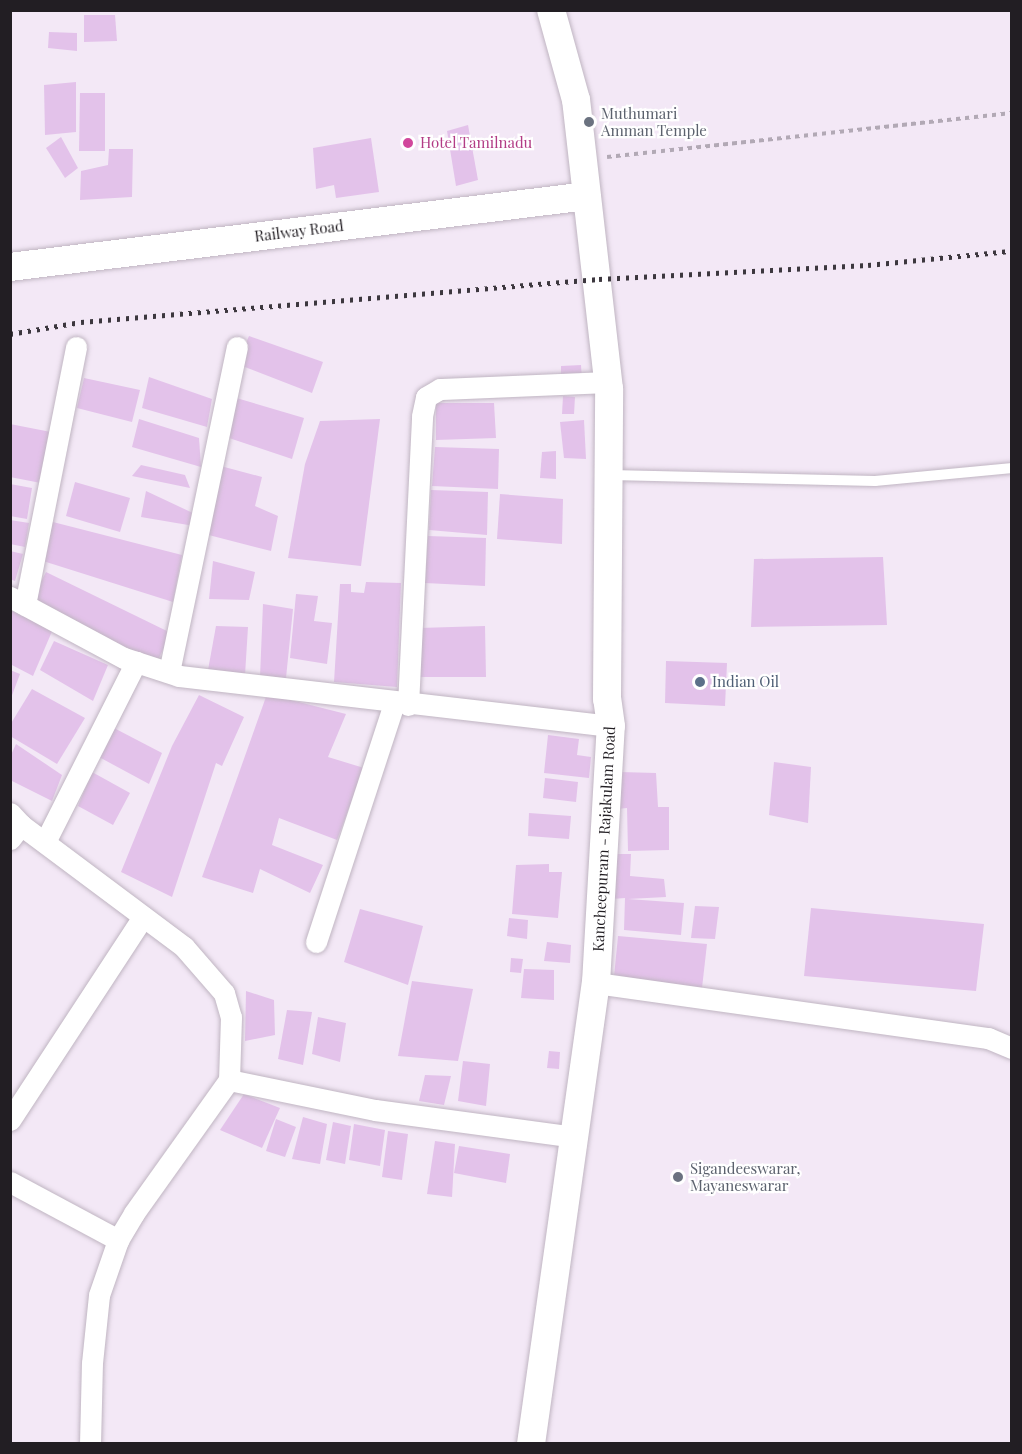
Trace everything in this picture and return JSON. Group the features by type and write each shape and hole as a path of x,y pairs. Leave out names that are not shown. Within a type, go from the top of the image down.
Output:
{"main road":[{"name":"Kancheepuram - Rajakulam Road","path":"531,1443 596,983 611,726 607,699 609,382 576,100 551,10"},
{"name":"Railway Road","path":"10,267 587,196"}],"street":[{"path":"76,347 18,601 136,662 169,672 401,704 611,726"},
{"path":"169,672 237,347"},
{"path":"316,942 401,704 422,416 426,397 440,389 609,382"},
{"path":"45,842 136,662"},
{"path":"14,826 45,842 184,948 224,993 231,1017 229,1080 134,1213 118,1240 99,1294 92,1363 90,1443"},
{"path":"10,1120 143,917"},
{"path":"596,983 988,1038 1011,1048"},
{"path":"229,1080 375,1110 574,1137"},
{"path":"10,1182 118,1240"}],"lane":[{"path":"609,475 876,481 1011,468"}],"path":[{"path":"582,159 1011,113"}],"building":[{"path":"84,15 115,15 117,41 84,42"},
{"path":"49,32 77,33 77,51 48,48"},
{"path":"76,82 76,132 45,135 44,85"},
{"path":"80,93 105,93 105,151 79,151"},
{"path":"468,125 478,180 456,186 447,131"},
{"path":"61,137 78,168 65,178 46,148"},
{"path":"371,138 379,192 336,198 334,185 316,189 313,148"},
{"path":"109,149 133,149 132,197 80,200 81,171 108,165"},
{"path":"249,336 323,362 312,393 237,364"},
{"path":"581,365 582,380 561,380 561,366"},
{"path":"149,377 212,399 207,427 142,408"},
{"path":"84,378 140,390 132,422 77,408"},
{"path":"563,396 575,397 574,414 562,414"},
{"path":"233,397 304,418 292,459 223,436"},
{"path":"436,403 494,403 496,438 436,440"},
{"path":"139,419 199,438 201,467 132,447"},
{"path":"380,419 361,566 288,558 305,464 320,421"},
{"path":"584,420 586,459 564,458 560,422"},
{"path":"10,424 56,433 46,484 10,477"},
{"path":"435,447 499,449 498,489 432,486"},
{"path":"556,451 556,479 540,478 542,452"},
{"path":"141,465 185,475 190,488 132,476"},
{"path":"217,465 262,477 255,506 278,516 271,551 201,533"},
{"path":"75,482 130,498 120,532 66,516"},
{"path":"10,484 32,488 27,519 10,516"},
{"path":"431,490 488,492 487,535 429,530"},
{"path":"146,491 195,514 194,526 141,517"},
{"path":"500,494 563,499 562,544 497,539"},
{"path":"10,520 29,523 25,547 10,544"},
{"path":"49,521 182,555 173,602 43,561"},
{"path":"428,536 486,538 485,586 425,583"},
{"path":"10,551 23,554 15,581 10,579"},
{"path":"883,557 887,625 751,627 754,559"},
{"path":"213,561 255,572 249,600 209,599"},
{"path":"46,572 171,633 156,664 31,601"},
{"path":"366,582 401,583 397,687 334,682 340,584 351,584 351,592 364,593"},
{"path":"296,594 318,596 314,621 332,623 327,664 290,658"},
{"path":"263,604 293,609 286,678 260,677"},
{"path":"10,610 53,629 33,676 10,664"},
{"path":"216,626 248,627 245,675 208,670"},
{"path":"485,626 486,677 417,677 419,628"},
{"path":"54,641 108,665 93,701 40,670"},
{"path":"666,661 727,663 725,706 665,703"},
{"path":"10,670 20,674 11,698 10,698"},
{"path":"32,689 85,718 57,764 10,736 10,725"},
{"path":"267,694 346,714 328,757 364,768 337,840 279,818 272,845 323,865 310,893 260,869 253,893 202,877"},
{"path":"199,695 244,717 222,766 216,763 172,897 121,872 172,746"},
{"path":"114,728 162,753 149,784 99,757"},
{"path":"548,735 579,739 577,755 591,757 589,778 544,773"},
{"path":"16,744 62,775 52,801 10,780 10,757"},
{"path":"774,762 811,767 808,823 769,815"},
{"path":"92,772 130,793 113,825 78,806"},
{"path":"620,772 656,773 658,807 669,807 669,850 628,851 627,808 617,809"},
{"path":"545,778 578,782 576,802 543,798"},
{"path":"529,813 571,816 569,839 528,836"},
{"path":"611,854 631,854 630,876 664,879 666,897 628,899 684,903 681,935 624,930 625,898 612,899"},
{"path":"549,864 549,872 562,872 558,918 512,914 516,865"},
{"path":"695,906 719,907 715,939 691,938"},
{"path":"811,908 984,924 976,991 804,976"},
{"path":"360,909 423,926 408,985 344,962"},
{"path":"509,918 528,920 527,939 507,936"},
{"path":"618,936 707,944 702,988 614,977"},
{"path":"547,942 571,945 570,963 544,961"},
{"path":"511,958 523,959 521,973 510,972"},
{"path":"524,969 554,970 554,1000 521,998"},
{"path":"412,981 473,989 458,1061 398,1056"},
{"path":"246,991 274,1000 275,1035 245,1041"},
{"path":"287,1010 312,1012 303,1065 278,1059"},
{"path":"318,1017 346,1023 340,1062 312,1054"},
{"path":"549,1051 560,1052 559,1069 547,1068"},
{"path":"463,1061 490,1064 486,1106 458,1101"},
{"path":"425,1075 451,1076 444,1105 419,1101"},
{"path":"244,1094 280,1108 262,1148 220,1130"},
{"path":"303,1117 327,1124 320,1164 292,1159"},
{"path":"276,1119 296,1127 285,1157 266,1151"},
{"path":"333,1122 351,1126 345,1164 326,1160"},
{"path":"354,1124 385,1130 380,1166 349,1160"},
{"path":"388,1131 408,1134 402,1180 382,1177"},
{"path":"435,1141 455,1144 452,1197 427,1194"},
{"path":"459,1146 510,1154 506,1183 454,1173"}],"railway":[{"path":"10,334 81,322 599,279 868,265 1012,251"}],"place":[{"name":"Muthumari Amman Temple","path":"589,122"},
{"name":"Hotel Tamilnadu","path":"408,143"},
{"name":"Indian Oil","path":"700,682"},
{"name":"Sigandeeswarar, Mayaneswarar","path":"678,1177"}]}
